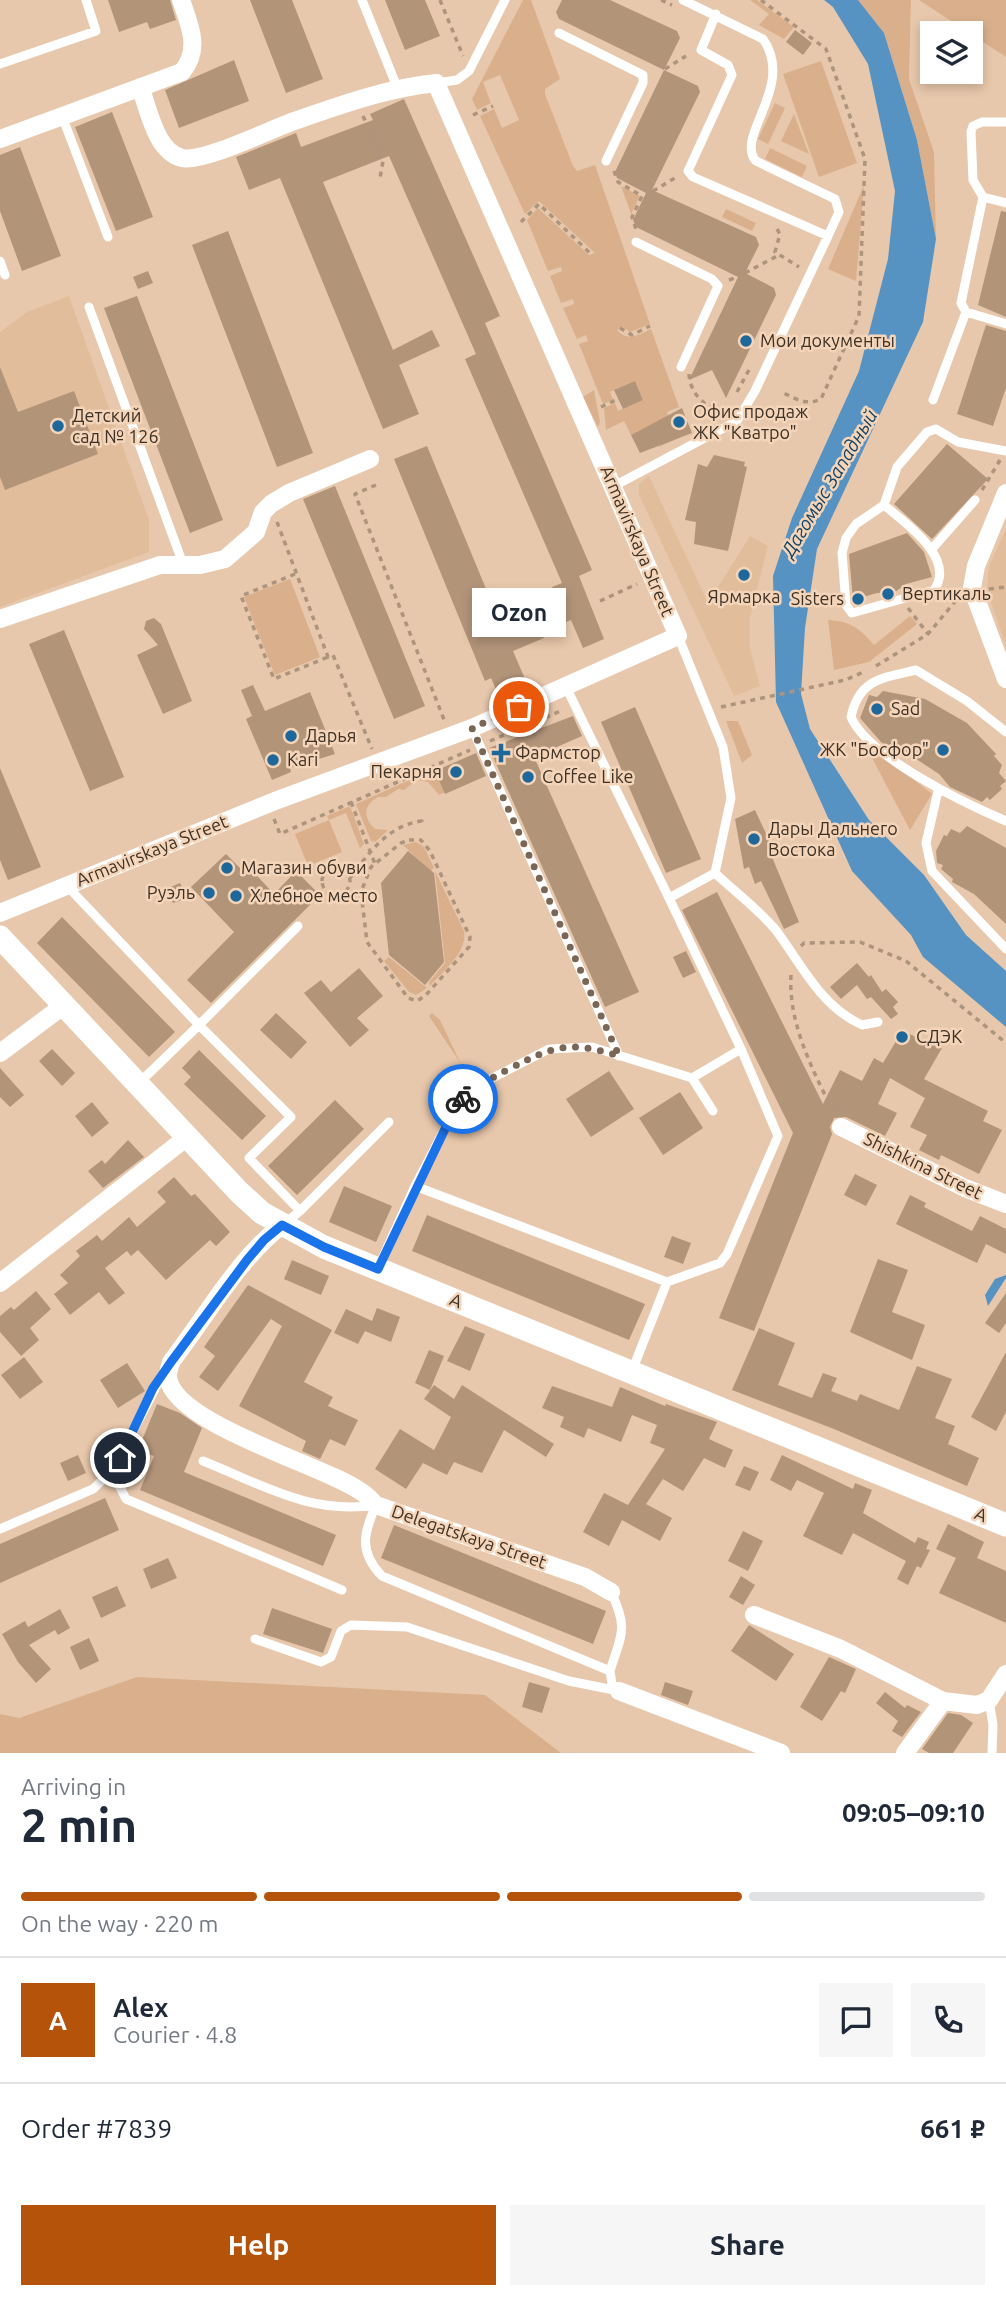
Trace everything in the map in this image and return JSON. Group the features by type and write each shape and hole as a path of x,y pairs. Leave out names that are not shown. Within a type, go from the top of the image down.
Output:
{"main road":[{"name":"A","path":"0,937 186,1138 262,1213 291,1218 324,1247 1006,1525"}],"street":[{"path":"0,139 182,72 192,61 192,33 181,0"},
{"path":"140,87 164,148 182,158 205,156 397,88 436,83"},
{"name":"Armavirskaya Street","path":"0,913 268,804 472,728 678,636 436,83"},
{"path":"0,619 160,565 200,565 225,559 256,532 263,512 271,504 289,492 370,458"},
{"path":"1006,493 976,566 972,588 1006,679"},
{"path":"0,1053 63,1006"},
{"name":"Shishkina Street","path":"841,1127 964,1188 1006,1204"},
{"path":"0,1283 186,1138"},
{"path":"171,1362 247,1260 264,1240 291,1218"},
{"name":"Delegatskaya Street","path":"171,1362 168,1378 176,1394 217,1426 339,1480 360,1491 376,1505 585,1577 611,1592"},
{"path":"754,1615 841,1649 943,1701 976,1705 989,1700 1006,1674"},
{"path":"619,1691 781,1753"},
{"path":"905,1753 943,1701"}],"lane":[{"path":"0,64 96,31 86,0"},
{"path":"362,0 397,88"},
{"path":"436,83 457,80 469,71 505,0"},
{"path":"614,486 737,421 755,391 839,212 835,199 756,162 750,153 750,140 774,82 769,48 763,38 683,0"},
{"path":"716,14 701,50 728,65 732,75 688,171 693,177 828,236"},
{"path":"559,33 643,75 643,83 610,164"},
{"path":"62,116 108,237"},
{"path":"1006,122 982,121 972,126 973,180 984,197 1006,203"},
{"path":"984,197 961,303 966,312 1006,324"},
{"path":"637,238 712,279 718,286 685,368"},
{"path":"0,261 5,275"},
{"path":"89,307 183,564"},
{"path":"933,400 966,312"},
{"path":"884,505 931,550 940,573 934,590 857,613 849,611 846,605 844,545 856,524 884,505 897,467 930,430 939,429 958,442 1005,451"},
{"path":"931,550 975,500"},
{"path":"669,898 715,873 731,798 723,747 678,636"},
{"path":"1006,732 967,701 916,670 885,677 865,687 855,698 851,717 861,734 938,791 1006,821"},
{"path":"415,1186 667,1282 720,1263 727,1254 778,1136 741,1049 566,687"},
{"path":"472,728 619,1056"},
{"path":"938,791 926,843 932,871 1006,949"},
{"path":"715,873 755,908 793,954 808,979 849,1019 862,1025 878,1022"},
{"path":"65,885 291,1117 249,1158 291,1218 389,1122"},
{"path":"136,1085 298,926"},
{"path":"378,1269 415,1186 455,1108 475,1087 549,1049 592,1048 637,1059 692,1078 713,1111"},
{"path":"692,1078 741,1049"},
{"path":"632,1373 667,1282"},
{"path":"0,1529 93,1489 112,1471 153,1388 171,1362"},
{"path":"203,1461 314,1506 345,1509 376,1505"},
{"path":"112,1471 126,1499 342,1590"},
{"path":"376,1505 364,1533 369,1563 382,1576 610,1671"},
{"path":"611,1592 622,1615 624,1627 610,1671 612,1684 619,1691"},
{"path":"255,1639 321,1662 331,1657 341,1631 351,1625 407,1627 569,1681 619,1691"},
{"path":"989,1700 993,1724 992,1753"}],"path":[{"path":"440,0 469,71"},
{"path":"662,0 673,6"},
{"path":"658,73 687,55"},
{"path":"357,101 383,161 380,178"},
{"path":"473,115 492,106"},
{"path":"610,164 618,182 645,195 632,217 637,238"},
{"path":"653,191 675,175 679,183"},
{"path":"521,222 539,204 592,255"},
{"path":"766,223 780,232 774,248 779,255 797,263 799,271"},
{"path":"745,273 779,255"},
{"path":"722,276 727,281"},
{"path":"727,281 738,277"},
{"path":"726,288 727,281"},
{"path":"620,328 632,335 650,326"},
{"path":"736,395 755,358"},
{"path":"685,368 692,388 712,410 723,411 730,407"},
{"path":"601,407 618,399"},
{"path":"975,500 1005,451"},
{"path":"376,485 355,494 446,724"},
{"path":"271,504 328,657"},
{"path":"295,574 240,596 274,679 333,655 373,751"},
{"path":"600,601 637,584 642,595"},
{"path":"708,709 845,680 883,662 929,634 963,591 972,588 1006,587"},
{"path":"913,615 929,634"},
{"path":"268,804 280,834 574,705"},
{"path":"351,802 375,864"},
{"path":"350,878 346,870 333,867 323,877 323,886 329,893 339,895 347,890 350,878 370,852 396,828 422,821 421,826"},
{"path":"421,840 440,869 470,937 469,947 425,996 417,1001 408,998 367,942 361,891 375,864 401,843 421,840"},
{"path":"841,1127 808,1061 790,992 793,954 804,943 860,942 906,961 1006,1043"}],"shaded area":[{"path":"523,0 531,0 560,79 545,89 545,94 573,166 577,171 595,165 650,324 630,332 623,327 617,330 629,337 651,329 679,407 667,412 677,439 659,447 648,426 631,435 624,421 606,430 604,408 615,403 618,411 643,400 635,381 610,392 613,400 603,404 579,344 588,341 586,335 577,339 563,308 574,304 573,299 561,303 550,276 562,271 561,267 548,271 527,220 538,208 589,255 595,253 539,201 525,214 480,116 494,109 502,128 519,120 500,75 483,82 491,103 477,110 472,99"},
{"path":"750,0 757,0 794,27 784,39 759,25 769,14"},
{"path":"858,0 911,0 909,79 934,152 936,239 917,140 884,33"},
{"path":"919,0 1006,0 1006,57 983,42 983,21 951,21"},
{"path":"821,61 857,163 819,177 783,74"},
{"path":"775,103 785,108 768,144 758,139"},
{"path":"794,114 809,154 781,141"},
{"path":"770,148 807,166 802,177 765,159"},
{"path":"864,185 856,281 828,269"},
{"path":"621,186 640,196 631,214"},
{"path":"726,209 756,223 752,231 722,217"},
{"name":"Детский сад № 126","path":"69,296 149,520 149,552 0,607 0,332 27,312"},
{"path":"594,390 600,422 598,427 583,397"},
{"name":"Ярмарка","path":"649,476 708,603 750,536 768,546 750,617 750,649 760,686 734,696 639,495 639,484"},
{"path":"1006,529 1006,647 987,590 989,566"},
{"path":"290,579 320,657 275,675 244,597"},
{"path":"910,616 917,624 869,662 834,670 828,620 854,627 874,645"},
{"path":"726,721 738,721 752,755 742,763"},
{"path":"862,739 932,794 910,830"},
{"path":"434,769 445,792 439,795 428,782 417,780 404,790 398,789 386,797 373,800 366,812 368,820 375,829 388,830 375,842 371,841 356,804"},
{"path":"350,806 364,844 360,848 346,813 329,820 327,816"},
{"path":"329,820 342,852 308,866 295,834"},
{"path":"416,842 424,847 434,868 430,871 403,845"},
{"path":"435,871 464,931 464,939 453,961 430,986 429,982 445,963"},
{"path":"389,957 427,988 416,995 409,992 384,961"},
{"path":"432,1013 440,1020 461,1064 429,1016"},
{"path":"137,1677 485,1695 561,1753 0,1753 0,1714 19,1718"}],"water":[{"name":"Дагомыс Западный","path":"824,0 858,0 884,33 917,140 936,239 923,322 817,549 805,628 801,694 810,729 869,820 924,875 966,935 1006,971 1006,1027 923,957 911,935 852,871 776,702 773,576 792,518 859,371 888,259 895,191 868,64 833,7"},
{"path":"1006,1275 988,1306 985,1295 995,1279"}],"building":[{"path":"108,0 170,0 176,20 150,29 147,22 119,32"},
{"path":"250,0 292,0 323,79 286,93"},
{"path":"385,0 425,0 440,36 405,50"},
{"path":"562,0 610,0 677,31 680,38 664,70 559,19 556,12"},
{"path":"795,30 812,43 803,55 786,42"},
{"path":"234,60 249,101 179,128 165,90"},
{"path":"664,70 698,86 700,92 652,190 756,237 759,245 745,273 774,288 776,295 726,398 712,370 689,380 738,277 636,227 633,220 646,193 617,178 615,172"},
{"path":"404,99 500,316 485,323 592,570 579,576 604,639 583,648 571,620 566,622 552,587 562,583 465,359 476,354 389,156 323,182 393,350 432,330 440,346 399,365 419,414 383,429 280,178 249,190 236,157 296,133 301,147 373,120 370,114"},
{"path":"112,112 153,217 116,231 75,127"},
{"path":"20,147 61,256 22,271 0,211 0,155"},
{"path":"1001,211 1006,212 1006,317 978,305"},
{"path":"228,231 313,453 277,467 192,245"},
{"path":"148,271 153,283 138,289 133,277"},
{"path":"137,296 223,520 190,533 104,308"},
{"path":"986,325 1006,331 1006,388 993,426 957,414"},
{"path":"0,367 18,412 74,391 98,454 5,490 0,477"},
{"path":"635,381 643,400 623,409 614,390"},
{"path":"682,408 692,433 640,453 631,435"},
{"path":"947,444 988,479 932,539 894,504"},
{"path":"427,446 503,630 535,616 544,638 513,651 528,686 500,698 491,678 485,681 394,459"},
{"path":"714,455 745,462 744,466 747,467 728,551 694,544 696,522 685,520 698,464 707,467"},
{"path":"335,486 425,706 394,719 303,499"},
{"path":"907,533 924,552 932,577 906,584 895,592 877,593 853,600 849,554"},
{"path":"154,618 161,624 192,701 163,714 137,655 158,645 144,629 146,621"},
{"path":"64,630 124,777 90,791 29,644"},
{"name":"Дарья","path":"253,685 265,711 310,692 335,754 290,768 291,772 272,780 246,719 252,716 241,690"},
{"name":"ЖК \"Босфор\"","path":"883,691 925,699 967,723 996,754 994,756 1002,765 999,773 1006,781 1000,786 1002,789 990,800 987,797 982,802 950,787 939,774 907,753 890,749 881,742 860,718 869,695 877,697"},
{"path":"635,707 701,859 666,873 601,722"},
{"path":"573,716 582,736 534,757 639,992 605,1007 489,748"},
{"path":"476,753 486,776 445,794 435,771"},
{"path":"0,768 41,867 8,880 0,860"},
{"path":"755,810 776,855 772,857 799,922 784,929 761,881 755,884 749,867 744,869 735,819"},
{"path":"967,826 1006,848 1006,924 974,894 952,882 953,879 941,869 943,865 937,863 936,851 944,835 947,836 951,829 960,833"},
{"path":"408,851 434,873 444,962 425,985 389,955 381,883"},
{"path":"226,854 241,869 246,864 274,894 296,871 320,895 211,1003 187,980 234,932 191,887"},
{"path":"180,883 187,898 173,903 166,889"},
{"path":"717,892 823,1104 840,1070 862,1081 874,1058 883,1063 902,1031 942,1048 924,1079 988,1111 983,1121 1002,1130 979,1174 941,1155 939,1160 919,1150 927,1135 910,1127 925,1098 890,1078 878,1104 897,1113 885,1136 846,1117 834,1118 830,1127 832,1134 754,1331 719,1318 793,1133 682,910"},
{"path":"62,917 175,1032 149,1057 37,943"},
{"path":"686,951 696,972 683,978 673,957"},
{"path":"857,963 869,977 871,975 882,992 886,989 898,1002 893,1007 898,1014 891,1019 871,997 867,999 857,985 841,999 830,987"},
{"path":"359,968 383,996 357,1018 369,1030 350,1047 304,993 321,980 331,992"},
{"path":"276,1013 307,1042 291,1059 260,1030"},
{"path":"52,1049 75,1073 62,1086 39,1061"},
{"path":"199,1050 266,1116 242,1140 184,1084 191,1077 182,1068"},
{"path":"0,1068 24,1095 10,1107 0,1097"},
{"path":"609,1071 634,1109 591,1137 566,1099"},
{"path":"680,1092 703,1128 663,1155 639,1118"},
{"path":"335,1100 364,1129 297,1195 268,1166"},
{"path":"92,1102 109,1123 92,1137 75,1116"},
{"path":"128,1140 144,1157 103,1188 88,1171 102,1160 105,1164"},
{"path":"855,1174 877,1185 866,1206 844,1195"},
{"path":"174,1177 191,1196 195,1194 230,1232 216,1246 210,1240 166,1280 138,1250 131,1256 127,1251 105,1268 125,1293 109,1305 99,1292 70,1315 54,1294 68,1283 60,1275 80,1256 76,1251 97,1235 102,1241 129,1217 137,1227 166,1202 157,1192"},
{"path":"344,1186 392,1206 376,1242 329,1222"},
{"path":"910,1195 926,1203 924,1207 972,1231 980,1216 1006,1229 1006,1254 986,1244 977,1263 896,1224"},
{"path":"427,1215 645,1304 629,1340 412,1251"},
{"path":"672,1236 691,1243 683,1264 664,1257"},
{"path":"878,1259 908,1270 892,1312 925,1325 912,1360 850,1332"},
{"path":"292,1260 329,1276 321,1295 284,1279"},
{"path":"248,1285 332,1330 304,1382 333,1397 328,1406 358,1420 345,1446 330,1439 320,1459 302,1451 306,1441 239,1406 282,1326 271,1319 218,1391 199,1377 215,1356 204,1347"},
{"path":"36,1291 51,1309 30,1328 39,1340 21,1356 0,1332 0,1316 11,1307 14,1310"},
{"path":"1006,1293 1006,1323 999,1333 985,1323"},
{"path":"377,1308 400,1317 391,1342 365,1331 358,1344 334,1333 346,1309 372,1321"},
{"path":"465,1326 485,1334 470,1371 447,1361"},
{"path":"759,1328 795,1343 778,1385 812,1398 823,1373 837,1378 831,1391 857,1401 860,1394 899,1410 917,1366 952,1379 935,1418 955,1426 948,1444 979,1458 967,1486 834,1429 732,1390"},
{"path":"429,1350 444,1356 430,1390 415,1383"},
{"path":"1006,1352 1006,1412 996,1431 971,1417"},
{"path":"24,1357 43,1382 20,1399 1,1375"},
{"path":"127,1363 145,1391 118,1408 100,1380"},
{"path":"434,1385 454,1399 462,1385 554,1444 546,1457 504,1430 482,1473 454,1462 447,1475 423,1463 406,1489 375,1469 400,1429 434,1450 451,1417 424,1399"},
{"path":"552,1386 612,1407 620,1387 665,1406 666,1404 717,1422 709,1439 733,1450 725,1468 704,1458 683,1491 663,1479 646,1504 672,1518 660,1541 622,1520 609,1546 583,1532 604,1493 628,1505 665,1449 650,1443 657,1425 632,1415 621,1442 588,1428 584,1438 560,1427 564,1417 542,1408"},
{"path":"157,1404 180,1413 202,1428 184,1472 336,1535 323,1566 140,1490 154,1456 138,1450"},
{"path":"78,1455 86,1473 68,1481 60,1463"},
{"path":"782,1455 853,1489 855,1483 872,1490 863,1513 915,1543 918,1537 929,1542 926,1549 930,1550 921,1568 917,1566 908,1585 897,1579 906,1561 853,1533 842,1555 803,1536 824,1493 797,1480 791,1491 770,1480"},
{"path":"744,1466 759,1472 750,1491 735,1485"},
{"path":"105,1498 119,1530 0,1583 0,1544"},
{"path":"948,1524 984,1542 977,1558 1006,1571 1006,1623 939,1593 956,1558 936,1549"},
{"path":"394,1525 606,1611 593,1644 381,1558"},
{"path":"743,1531 763,1541 748,1571 728,1561"},
{"path":"168,1558 177,1578 151,1589 143,1569"},
{"path":"741,1576 755,1585 743,1605 729,1597"},
{"path":"117,1586 126,1606 101,1618 92,1597"},
{"path":"272,1608 332,1629 323,1653 263,1634"},
{"path":"60,1609 70,1628 58,1635 55,1630 29,1645 51,1669 36,1683 18,1662 2,1634 25,1621 28,1627"},
{"path":"749,1625 794,1654 776,1681 731,1651"},
{"path":"89,1638 99,1661 80,1670 70,1647"},
{"path":"829,1657 856,1669 845,1693 841,1691 822,1721 800,1707"},
{"path":"529,1682 550,1688 542,1713 522,1707"},
{"path":"665,1682 693,1691 688,1705 661,1695"},
{"path":"885,1692 905,1708 907,1705 921,1712 902,1737 892,1731 898,1721 876,1703"},
{"path":"948,1713 961,1715 973,1723 953,1753 929,1753 922,1749"}],"way so far":[{"path":"463,1099 475,1087 549,1049 592,1048 619,1056 472,728 519,707"}],"place":[{"name":"Мои документы","path":"746,341"},
{"name":"Офис продаж ЖК \"Кватро\"","path":"679,422"},
{"name":"Детский сад № 126","path":"58,426"},
{"name":"Ярмарка","path":"744,575"},
{"name":"Вертикаль","path":"888,594"},
{"name":"Sisters","path":"858,599"},
{"name":"Ozon","path":"519,707"},
{"name":"Sad","path":"877,709"},
{"name":"Дарья","path":"291,736"},
{"name":"ЖК \"Босфор\"","path":"943,750"},
{"name":"Фармстор","path":"501,753"},
{"name":"Kari","path":"273,760"},
{"name":"Пекарня","path":"456,772"},
{"name":"Coffee Like","path":"528,777"},
{"name":"Дары Дальнего Востока","path":"754,839"},
{"name":"Магазин обуви","path":"227,868"},
{"name":"Руэль","path":"209,893"},
{"name":"Хлебное место","path":"236,896"},
{"name":"СДЭК","path":"902,1037"}],"route":[{"path":"120,1458 153,1388 171,1362 247,1260 264,1240 282,1225 324,1247 378,1269 415,1186 455,1108 463,1099"}]}
